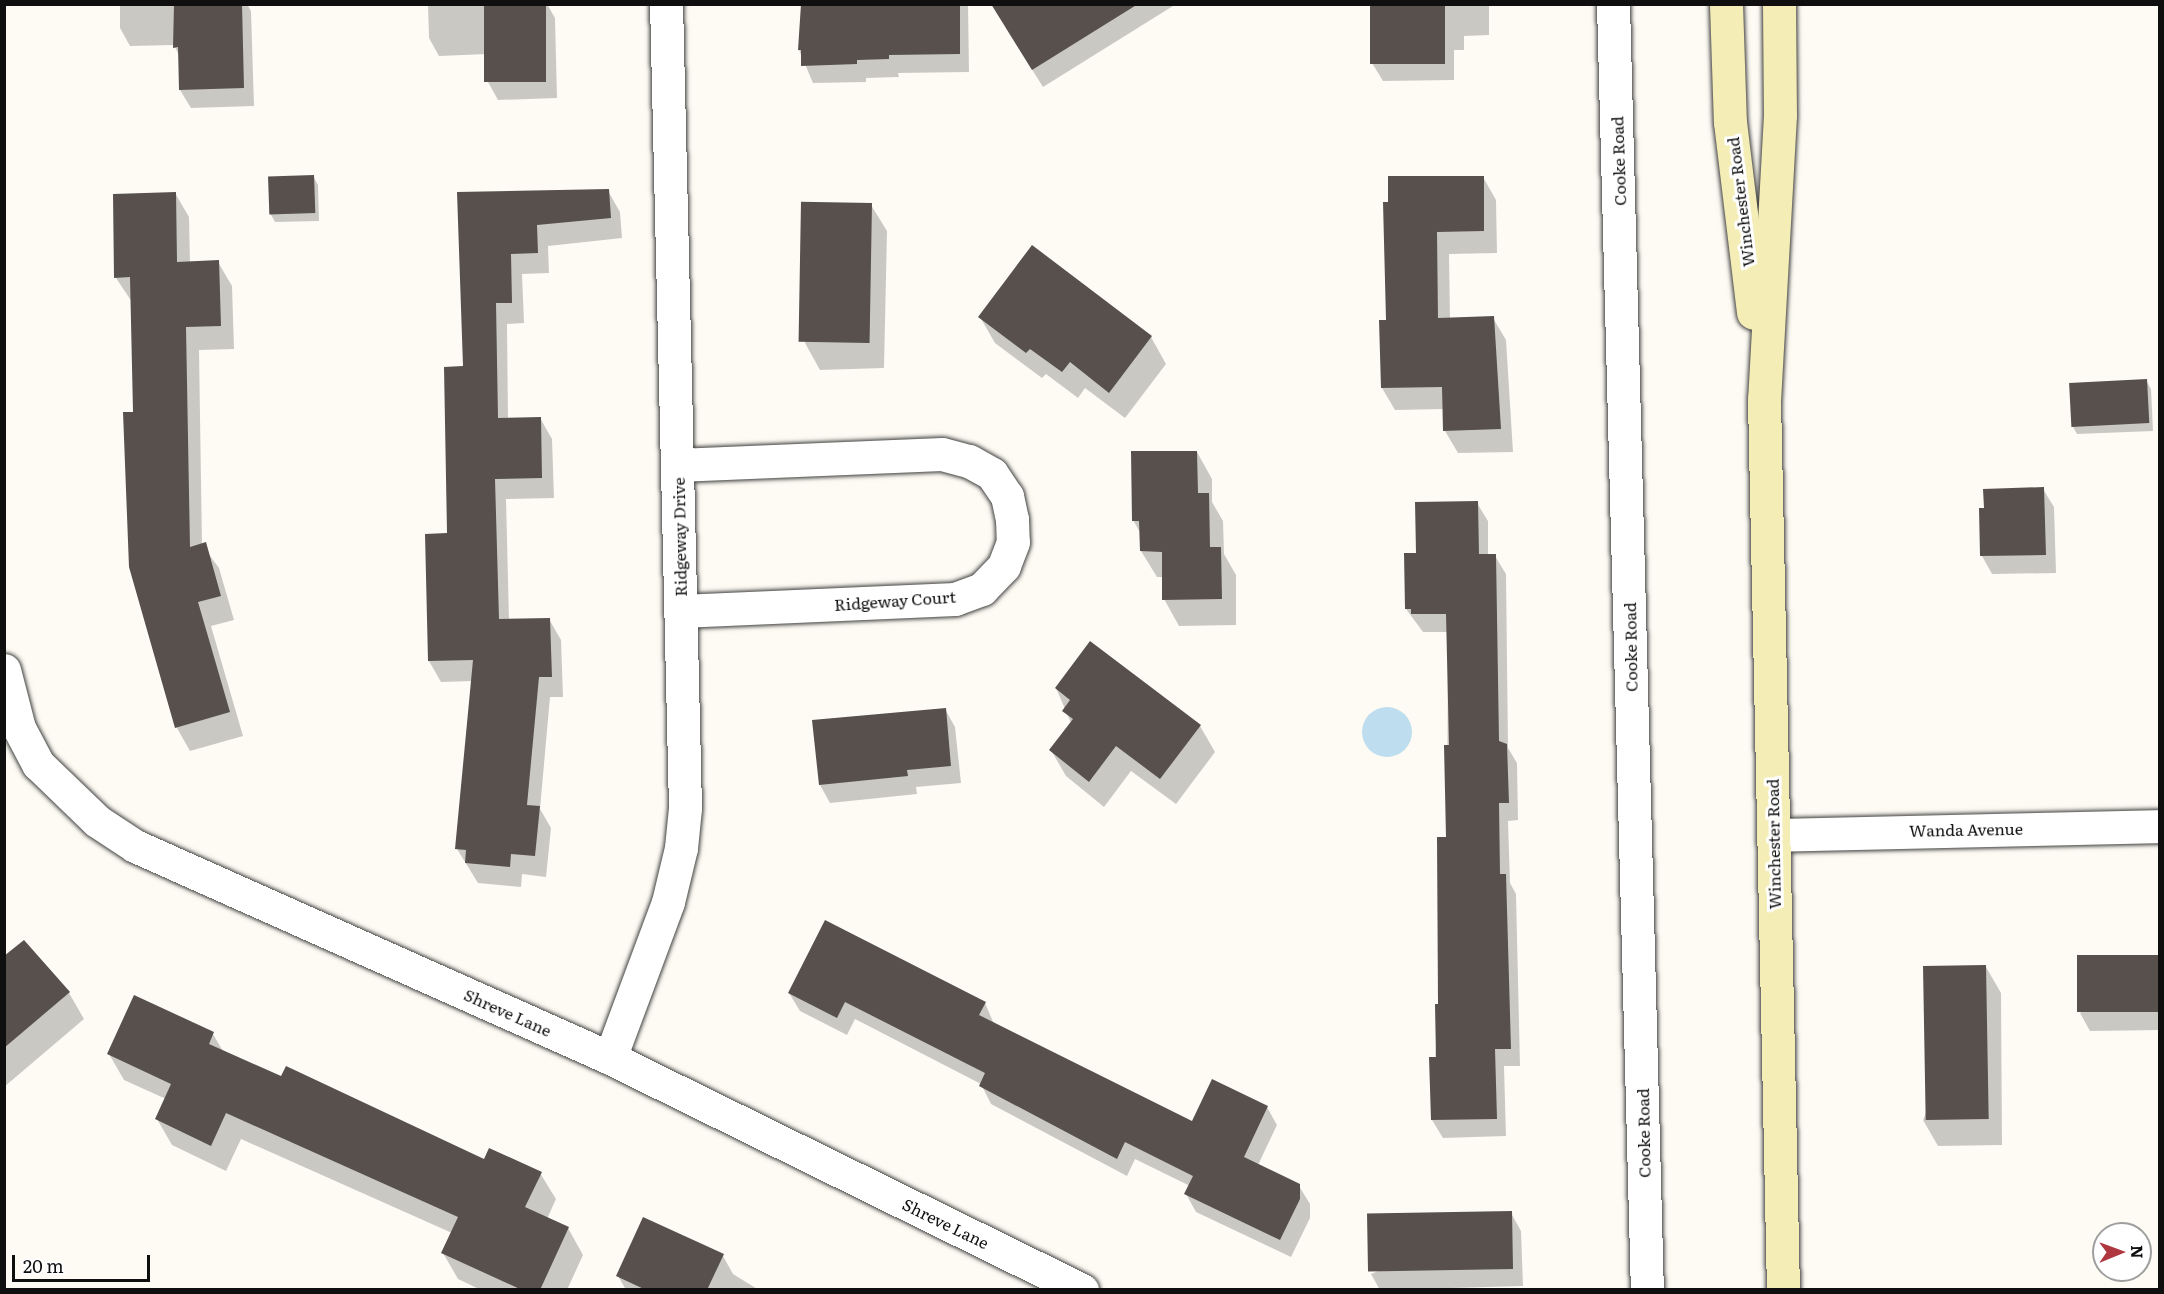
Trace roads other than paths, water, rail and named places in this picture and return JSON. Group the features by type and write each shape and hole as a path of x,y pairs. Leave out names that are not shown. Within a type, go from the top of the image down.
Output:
{"main road":[{"name":"Winchester Road","path":"1726,4 1730,122 1764,399"},
{"name":"Winchester Road","path":"1779,4 1780,115 1764,399 1783,1290"}],"street":[{"name":"Ridgeway Drive","path":"609,1058 668,902 681,848 685,808 666,4"},
{"name":"Cooke Road","path":"1613,4 1647,1290"},
{"name":"Ridgeway Court","path":"677,465 942,454 969,461 992,474 1007,496 1012,519 1013,542 1004,566 982,589 955,599 680,611"},
{"name":"Shreve Lane","path":"4,670 19,728 38,764 97,821 135,846 609,1058 1082,1290"},
{"name":"Wanda Avenue","path":"1773,835 2160,826"}],"water":[{"path":"1382,707 1392,707 1405,714 1412,727 1412,737 1405,750 1392,757 1382,757 1373,753 1366,746 1362,737 1362,727 1366,718 1373,711"}]}
